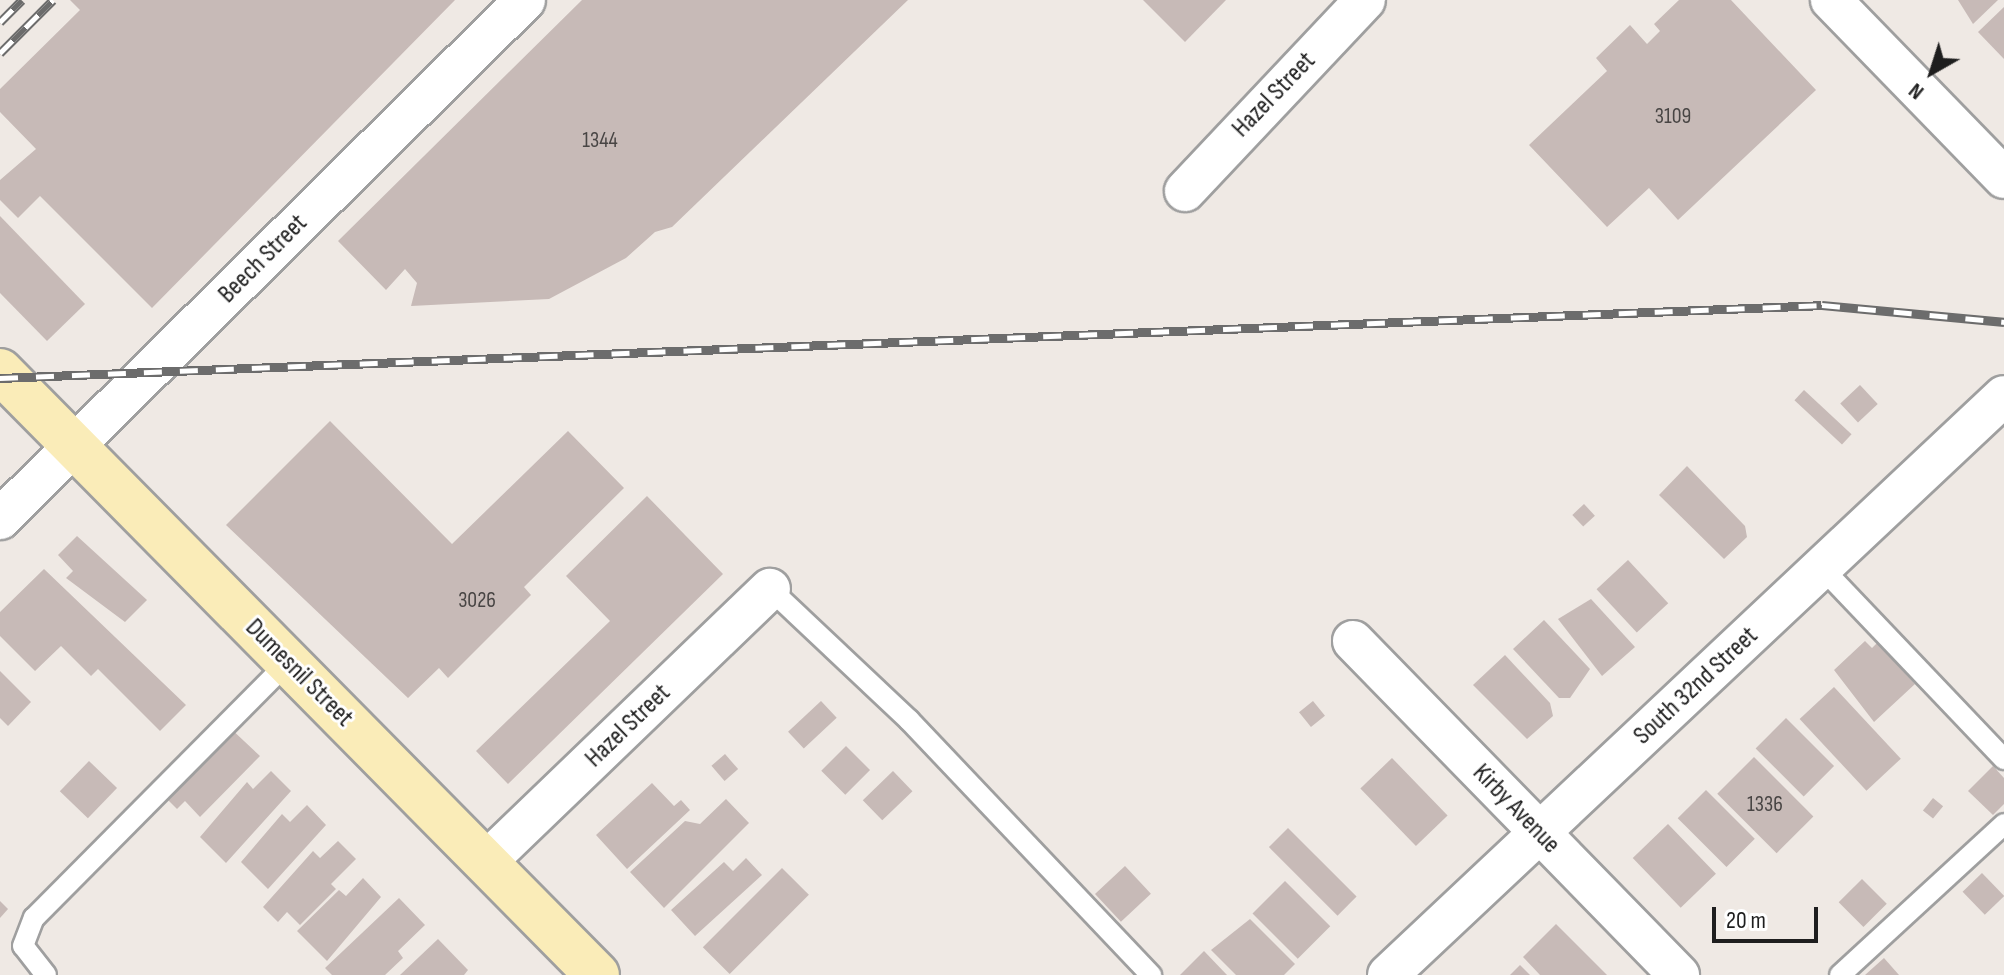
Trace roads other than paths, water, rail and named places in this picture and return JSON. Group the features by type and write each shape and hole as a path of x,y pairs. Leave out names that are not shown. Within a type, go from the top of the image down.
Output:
{"main road":[{"name":"Dumesnil Street","path":"0,371 597,975"}],"street":[{"name":"Beech Street","path":"0,519 525,0"},
{"name":"Hazel Street","path":"1185,191 1365,0"},
{"path":"1831,0 2004,178"},
{"name":"South 32nd Street","path":"1388,975 2004,396"},
{"name":"Hazel Street","path":"486,862 770,589"},
{"name":"Kirby Avenue","path":"1353,641 1679,975"}],"lane":[{"path":"1822,568 2004,759"},
{"path":"770,589 909,720 1151,975"},
{"path":"46,975 23,946 34,918 288,662"},
{"path":"1840,975 2004,824"}],"railway":[{"path":"0,22 22,0"},
{"path":"0,53 53,0"},
{"path":"0,378 1822,305 2004,322"}]}
